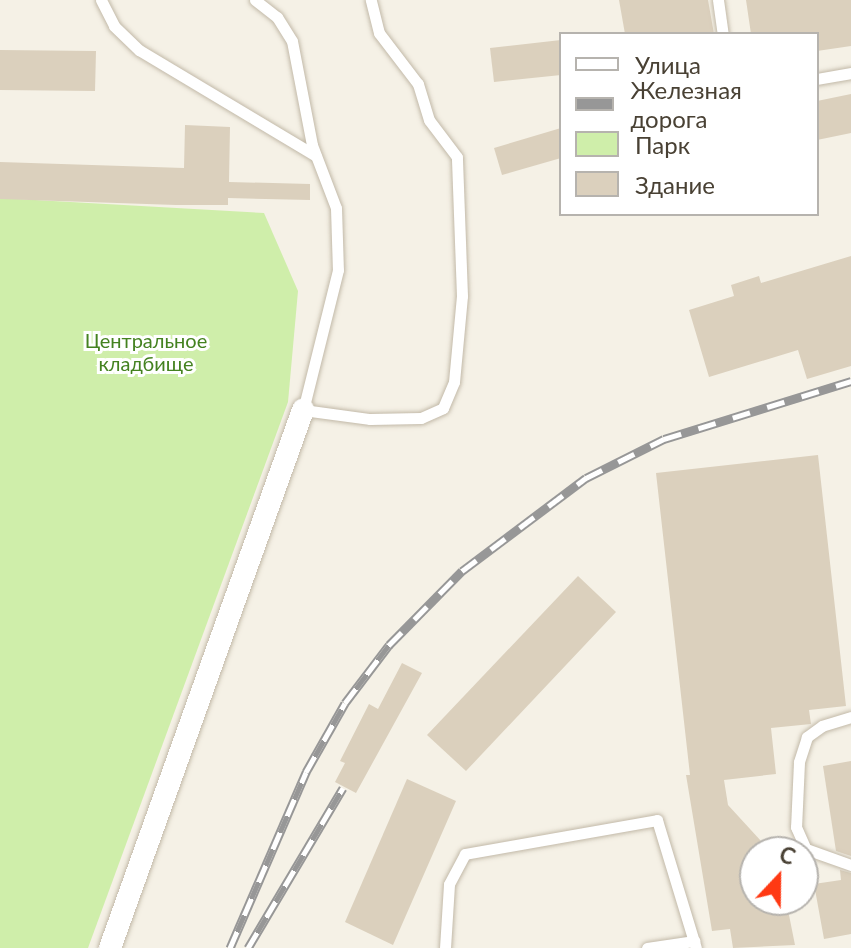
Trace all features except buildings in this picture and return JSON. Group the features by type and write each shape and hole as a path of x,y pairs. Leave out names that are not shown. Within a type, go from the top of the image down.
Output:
{"street":[{"path":"110,948 303,410"}],"lane":[{"path":"101,0 114,26 139,50 316,156"},
{"path":"255,0 277,17 292,41 316,156 336,208 338,270 303,410 370,419 421,418 443,408 454,382 462,296 457,157 429,120 418,84 379,33 371,0"},
{"path":"718,0 723,32"},
{"path":"819,79 851,73"},
{"path":"851,717 822,726 807,737 799,762 796,827 806,849 851,865"},
{"path":"445,948 449,884 465,854 657,820 695,945 647,948"}],"green space":[{"name":"Центральное кладбище","path":"0,198 264,213 298,291 288,402 88,948 0,948"}],"railway":[{"path":"230,948 306,772 345,703 389,645 462,571 586,478 664,439 851,381"},
{"path":"248,948 343,788"}]}
